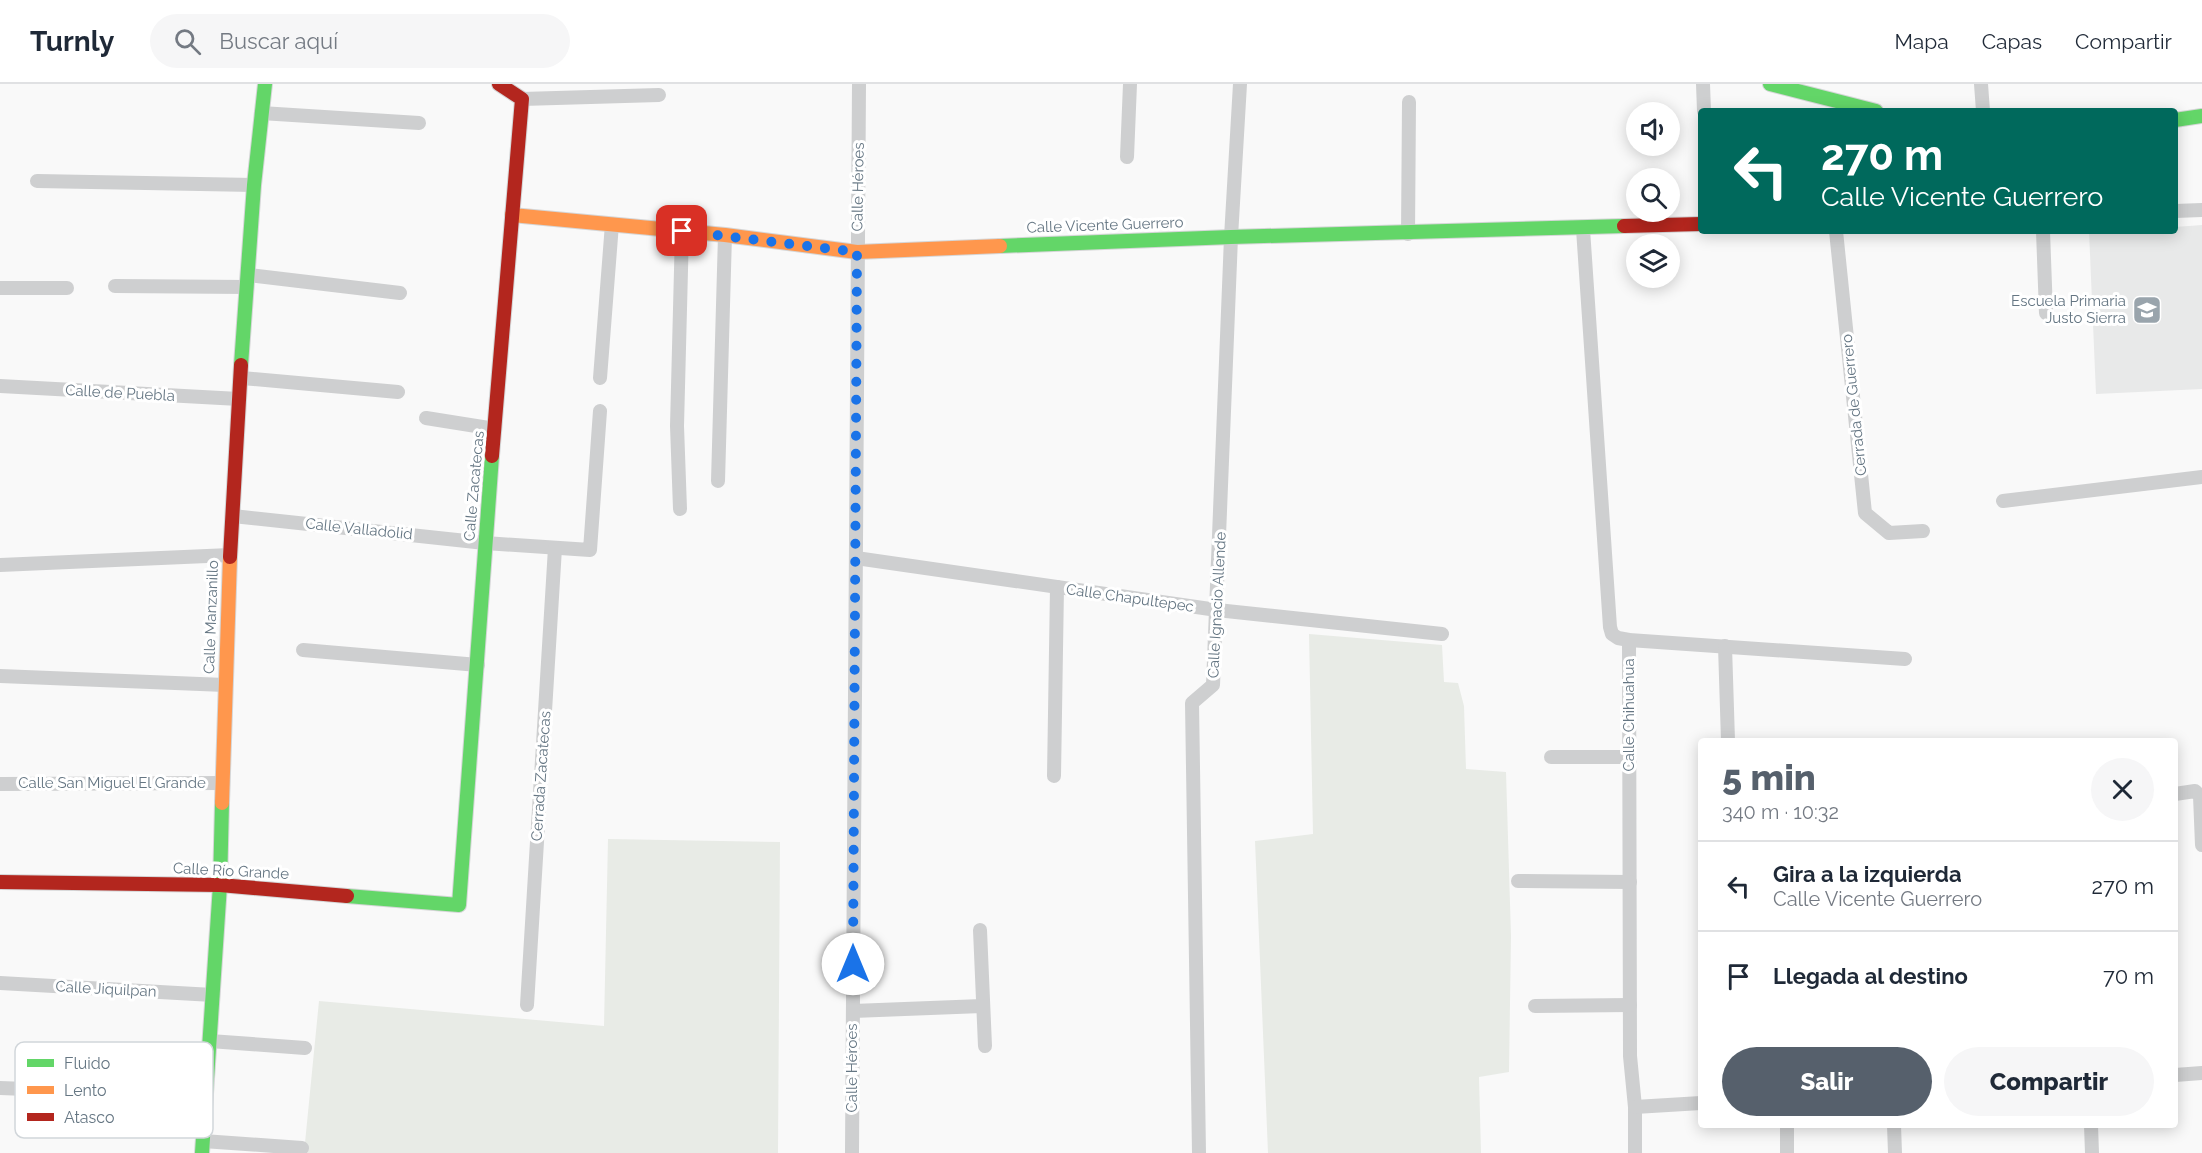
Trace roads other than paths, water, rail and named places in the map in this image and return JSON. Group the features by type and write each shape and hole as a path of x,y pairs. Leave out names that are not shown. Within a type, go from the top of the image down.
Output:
{"street":[{"name":"Calle Manzanillo","path":"210,1041 220,885 230,555 254,185 265,84"},
{"path":"499,84 522,99 659,95"},
{"name":"Calle Héroes","path":"852,1153 859,84"},
{"path":"1127,157 1130,84"},
{"name":"Calle Ignacio Allende","path":"1199,1153 1192,703 1213,685 1231,237 1240,84"},
{"path":"1703,84 1704,108"},
{"path":"1770,84 1864,108"},
{"path":"1981,84 1983,108"},
{"name":"Calle Zacatecas","path":"459,904 485,543 522,99"},
{"path":"1408,102 1408,234"},
{"path":"261,113 419,123"},
{"path":"2178,120 2202,116"},
{"path":"38,181 254,185"},
{"path":"2178,211 2202,210"},
{"name":"Calle Vicente Guerrero","path":"512,215 725,235 857,252 1231,237 1408,234 1698,224"},
{"path":"600,378 612,224"},
{"name":"Calle Chihuahua","path":"1583,229 1610,627 1612,634 1629,640 1630,1056 1635,1107 1635,1153"},
{"path":"680,509 676,426 682,231"},
{"name":"Cerrada de Guerrero","path":"1836,234 1865,513 1889,533 1923,531"},
{"path":"2043,234 2046,313"},
{"path":"718,481 725,235"},
{"path":"115,286 248,281 400,293"},
{"path":"0,288 67,288"},
{"path":"242,378 398,392"},
{"name":"Calle de Puebla","path":"0,386 239,399"},
{"path":"485,543 590,550 600,411"},
{"path":"426,418 495,429"},
{"path":"2003,501 2202,477"},
{"name":"Calle Valladolid","path":"233,516 485,543"},
{"name":"Cerrada Zacatecas","path":"527,1005 555,548"},
{"path":"0,565 230,555"},
{"name":"Calle Chapultepec","path":"856,558 1217,610 1442,634"},
{"path":"1054,776 1057,587"},
{"path":"1629,640 1905,658"},
{"path":"1725,646 1728,738"},
{"path":"303,650 478,665"},
{"path":"0,676 225,685"},
{"path":"1551,757 1629,757"},
{"name":"Calle San Miguel El Grande","path":"0,784 223,783"},
{"path":"2178,794 2195,791 2200,796 2202,845"},
{"path":"1518,881 1630,882"},
{"name":"Calle Río Grande","path":"0,882 220,885 459,904"},
{"path":"980,930 985,1046"},
{"name":"Calle Jiquilpan","path":"0,983 213,996"},
{"path":"1535,1006 1630,1005"},
{"path":"853,1011 982,1006"},
{"path":"210,1041 305,1048"},
{"path":"2178,1075 2202,1073"},
{"path":"0,1088 15,1089"},
{"path":"1635,1107 1698,1103"},
{"path":"1786,1128 1787,1153"},
{"path":"1894,1128 1895,1153"},
{"path":"2091,1128 2092,1153"},
{"path":"203,1147 302,1148"}],"place":[{"name":"Escuela Primaria Justo Sierra","path":"2147,310"}]}
